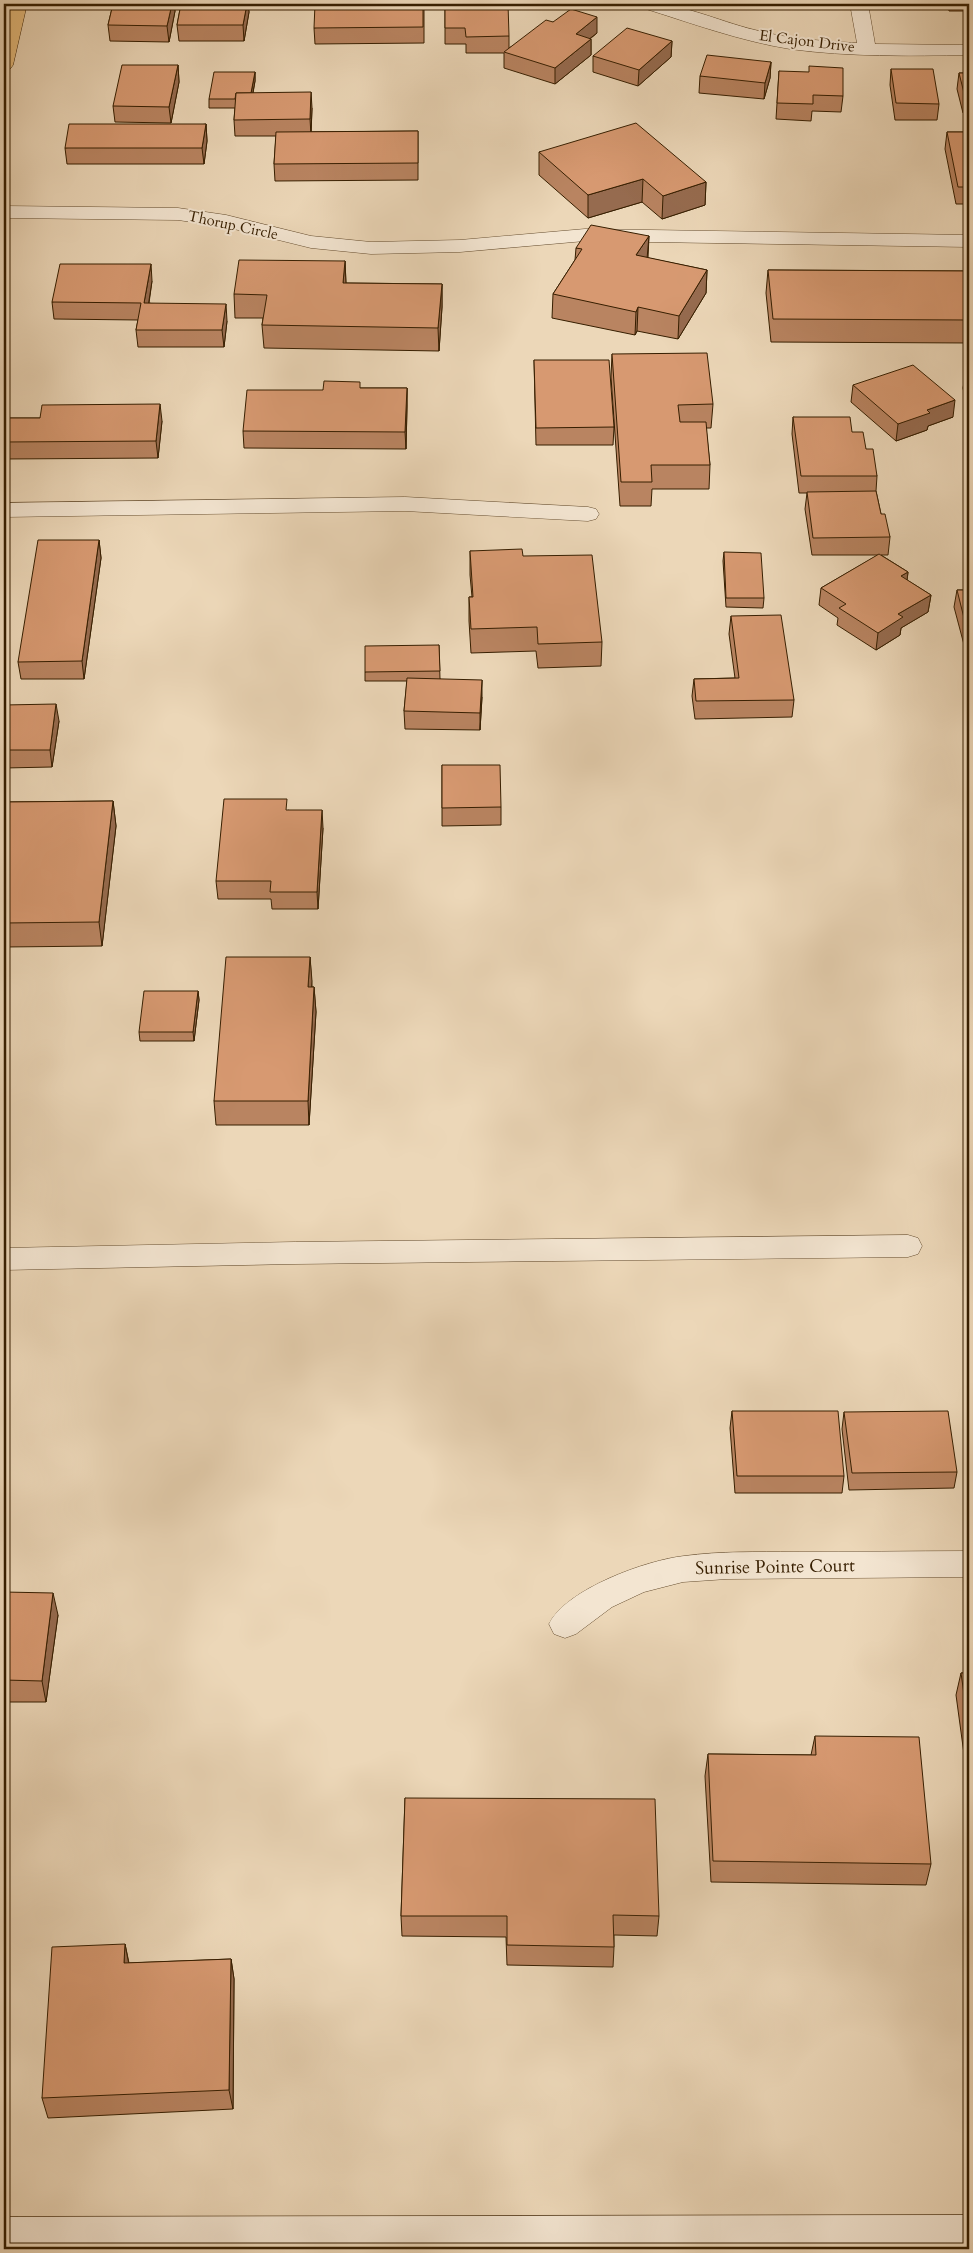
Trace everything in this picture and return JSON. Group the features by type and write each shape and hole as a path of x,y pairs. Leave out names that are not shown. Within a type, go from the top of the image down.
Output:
{"main road":[{"path":"4,65 18,4"}],"street":[{"name":"El Cajon Drive","path":"649,4 760,37 790,43 867,49 969,50"},
{"path":"859,4 867,49"},
{"name":"Thorup Circle","path":"4,212 178,214 226,221 311,242 371,248 460,246 585,235 969,241"},
{"path":"4,510 405,504 588,514"},
{"path":"4,1259 295,1252 908,1246"},
{"name":"Sunrise Pointe Court","path":"565,1624 601,1597 640,1580 683,1570 727,1566 969,1564"},
{"path":"4,2236 702,2242 969,2234"}],"building":[{"path":"113,4 172,4 167,26 108,25"},
{"path":"181,4 247,4 243,25 177,25"},
{"path":"315,4 423,4 423,27 314,28"},
{"path":"445,4 508,4 509,36 466,37 465,28 445,28"},
{"path":"571,9 597,17 576,34 591,39 555,68 504,52 546,20 553,22"},
{"path":"627,28 672,41 639,70 593,56"},
{"path":"707,55 771,62 765,83 700,76"},
{"path":"122,65 178,65 169,107 113,106"},
{"path":"809,66 843,68 843,96 813,95 813,104 777,103 779,71 809,72"},
{"path":"891,69 933,69 939,104 896,103"},
{"path":"214,72 255,72 251,93 236,93 235,99 209,99"},
{"path":"959,73 969,73 969,97 965,97"},
{"path":"311,92 310,119 234,120 236,93"},
{"path":"636,123 706,182 663,196 643,179 588,195 539,152"},
{"path":"69,124 206,124 202,148 65,148"},
{"path":"418,131 418,163 274,164 276,132"},
{"path":"947,132 969,132 969,187 958,187"},
{"path":"591,225 649,236 636,255 707,270 679,316 638,307 636,312 553,294 582,249 576,248"},
{"path":"239,260 345,261 343,283 442,284 438,328 262,325 267,295 234,294"},
{"path":"60,264 151,264 144,303 226,304 222,330 136,330 141,303 52,302"},
{"path":"768,270 969,271 969,320 773,319"},
{"path":"707,353 713,404 678,405 680,422 706,422 710,465 651,465 652,482 621,482 612,354"},
{"path":"534,360 609,360 614,427 536,428"},
{"path":"913,365 955,400 927,410 930,413 898,424 853,385"},
{"path":"966,371 969,371 969,389"},
{"path":"324,381 360,382 360,388 407,388 405,432 243,431 247,390 323,390"},
{"path":"160,404 156,441 4,442 4,418 40,418 42,405"},
{"path":"793,417 850,417 852,432 863,432 866,449 873,449 877,476 801,476"},
{"path":"876,491 881,514 885,514 890,537 813,538 807,492"},
{"path":"38,540 99,540 82,661 18,662"},
{"path":"522,549 523,556 592,555 602,642 538,644 537,627 471,629 469,597 473,597 470,551"},
{"path":"724,552 761,553 764,598 726,598"},
{"path":"879,554 908,572 901,576 931,595 898,614 903,617 878,633 839,608 846,604 821,588"},
{"path":"957,590 969,590 969,638"},
{"path":"781,615 794,700 696,701 694,679 739,678 731,616"},
{"path":"439,645 440,671 365,672 365,646"},
{"path":"407,678 482,680 480,713 404,711"},
{"path":"56,704 50,750 4,750 4,705"},
{"path":"442,765 500,765 501,807 442,808"},
{"path":"224,799 287,799 286,810 322,810 317,892 270,892 271,881 216,881"},
{"path":"113,801 99,922 4,923 4,802"},
{"path":"226,957 310,957 308,987 314,987 308,1101 214,1101"},
{"path":"144,991 198,991 193,1032 139,1032"},
{"path":"732,1411 838,1411 844,1476 737,1476"},
{"path":"948,1411 957,1472 852,1473 844,1412"},
{"path":"4,1592 53,1593 42,1681 4,1680"},
{"path":"961,1673 969,1673 969,1730"},
{"path":"815,1736 919,1737 931,1864 713,1861 708,1754 816,1755"},
{"path":"405,1798 655,1799 659,1916 613,1915 614,1947 507,1945 507,1916 401,1916"},
{"path":"125,1944 124,1963 231,1959 229,2090 42,2098 52,1947"},
{"path":"403,2244 403,2249 4,2249 4,2245"}]}
